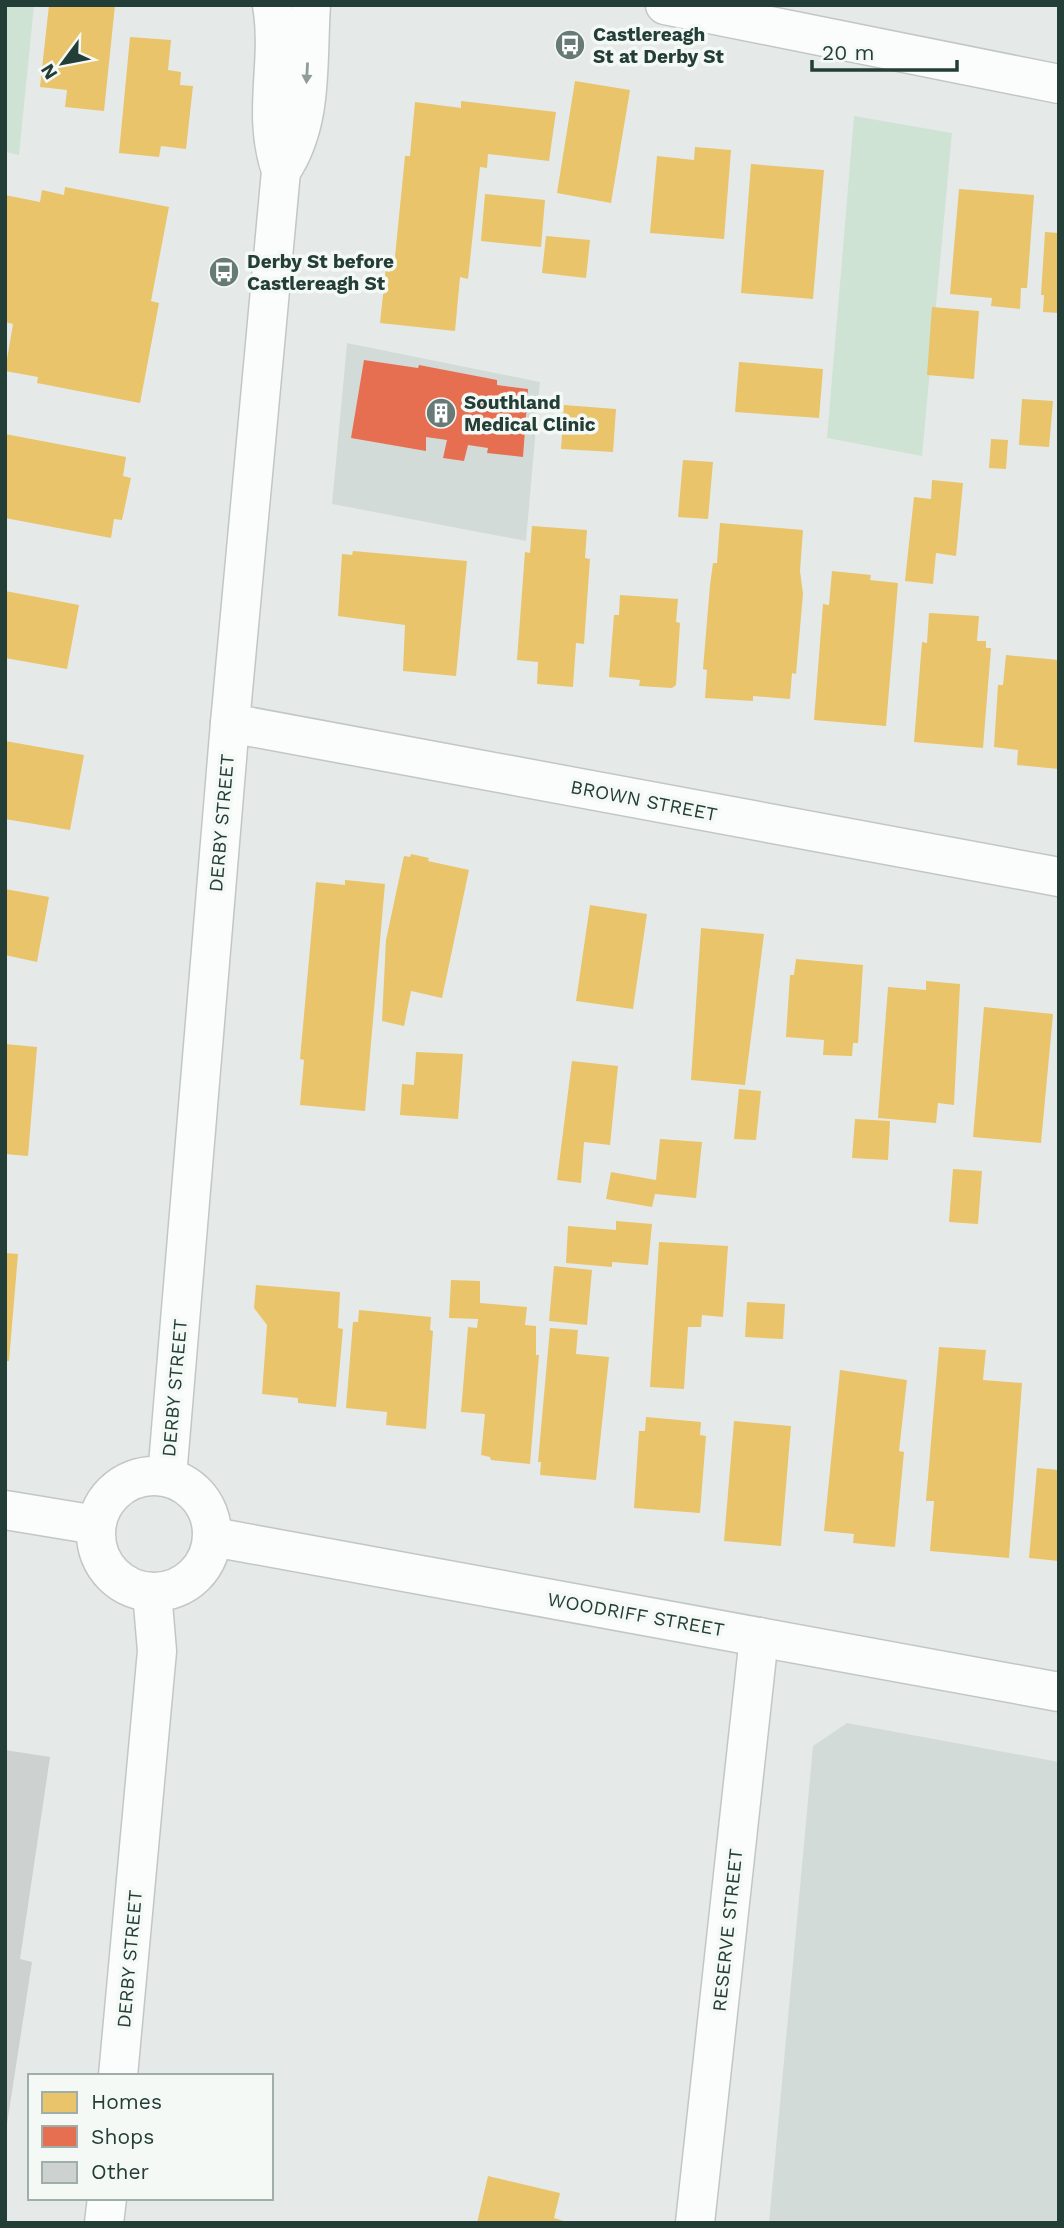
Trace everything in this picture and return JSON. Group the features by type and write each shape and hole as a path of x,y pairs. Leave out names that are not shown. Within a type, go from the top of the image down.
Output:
{"street":[{"name":"DERBY STREET","path":"167,1477 230,723 281,171 272,144 270,115 276,28 272,5"},
{"name":"DERBY STREET","path":"281,171 295,150 304,124 311,5"},
{"path":"665,5 1059,84"},
{"name":"BROWN STREET","path":"230,723 1059,877"},
{"path":"138,1477 167,1477 181,1481 197,1494 210,1516 213,1537 209,1556 198,1573 176,1589 152,1592 130,1587 111,1573 101,1558 96,1525 109,1496 121,1485 138,1477"},
{"path":"5,1510 96,1525"},
{"name":"WOODRIFF STREET","path":"213,1537 1059,1692"},
{"name":"DERBY STREET","path":"118,2074 158,1651 152,1592"},
{"name":"RESERVE STREET","path":"695,2223 759,1637"},
{"path":"104,2223 107,2200"}],"shaded area":[{"path":"347,343 540,382 526,541 332,504"},
{"path":"847,1723 1059,1762 1059,2223 769,2223 813,1746"}],"green space":[{"path":"5,5 34,5 19,155 5,152"},
{"path":"854,116 952,133 922,456 827,438"}],"building: Homes":[{"path":"49,5 115,5 104,111 65,107 67,90 40,87"},
{"path":"130,37 171,40 168,70 181,72 180,85 193,86 186,149 161,146 159,157 119,153"},
{"path":"575,81 630,90 611,203 557,193"},
{"path":"461,101 556,112 549,161 488,154 487,168 480,167 468,279 460,277 455,331 380,323 386,267 394,267 405,156 410,156 415,102 461,108"},
{"path":"695,147 731,150 724,239 650,233 657,156 694,160"},
{"path":"751,164 824,170 813,299 741,293"},
{"path":"65,187 169,207 151,301 159,303 140,403 37,383 38,377 5,371 13,324 5,322 5,195 40,202 42,190 64,195"},
{"path":"959,189 1034,195 1027,288 1021,288 1020,309 991,306 992,298 950,294"},
{"path":"485,194 545,200 541,247 481,241"},
{"path":"1045,232 1059,233 1059,313 1043,312 1044,295 1041,295"},
{"path":"546,236 590,240 586,278 542,273"},
{"path":"932,307 979,311 974,379 927,375"},
{"path":"739,362 823,369 819,418 735,412"},
{"path":"1022,399 1053,401 1049,447 1019,445"},
{"path":"564,405 616,409 613,452 561,449"},
{"path":"5,434 126,457 123,476 131,478 122,520 114,519 111,538 5,518"},
{"path":"991,439 1008,440 1006,469 989,468"},
{"path":"683,460 713,462 708,519 678,517"},
{"path":"932,480 963,483 956,556 936,553 933,584 905,581 914,497 931,499"},
{"path":"720,523 803,530 800,571 803,594 796,674 792,673 790,699 753,696 753,701 705,698 707,670 703,669 710,585 713,563 717,563"},
{"path":"532,526 587,530 585,558 590,559 584,644 576,643 573,687 537,684 538,662 517,660 525,552 530,553"},
{"path":"353,551 467,561 456,676 403,671 405,625 338,616 342,554 352,555"},
{"path":"832,571 871,575 870,580 898,583 886,726 814,720 823,604 829,605"},
{"path":"5,591 79,605 67,669 5,658"},
{"path":"620,595 678,599 676,622 680,623 676,685 672,688 639,686 640,680 609,677 614,615 619,615"},
{"path":"929,613 979,616 977,641 986,641 986,648 991,648 983,748 914,742 922,642 927,643"},
{"path":"1006,655 1059,660 1059,769 1017,765 1018,750 994,747 998,685 1003,685"},
{"path":"5,741 84,755 70,830 5,819"},
{"path":"411,854 429,858 428,861 469,870 442,998 411,991 404,1026 382,1021 386,940 404,856 410,857"},
{"path":"345,880 385,884 365,1111 300,1105 304,1060 300,1059 316,882 345,885"},
{"path":"5,889 49,897 37,962 5,955"},
{"path":"590,905 647,914 633,1009 576,1001"},
{"path":"701,928 764,934 745,1085 691,1080"},
{"path":"796,959 863,965 858,1043 853,1043 852,1056 823,1055 824,1040 786,1037 790,975 794,975"},
{"path":"926,981 960,984 954,1105 938,1103 936,1123 878,1118 888,987 926,990"},
{"path":"984,1007 1053,1014 1041,1143 973,1137"},
{"path":"5,1044 37,1047 28,1156 5,1154"},
{"path":"416,1052 463,1054 458,1119 400,1115 402,1084 414,1085"},
{"path":"572,1061 618,1066 610,1145 584,1142 581,1183 557,1180"},
{"path":"739,1089 761,1091 756,1140 734,1139"},
{"path":"855,1119 890,1121 888,1160 852,1158"},
{"path":"660,1139 702,1142 696,1198 655,1194 652,1207 606,1199 611,1172 656,1180"},
{"path":"953,1169 982,1171 978,1224 949,1222"},
{"path":"616,1221 652,1224 648,1265 612,1262 612,1267 566,1263 568,1226 616,1230"},
{"path":"659,1242 728,1246 723,1317 702,1315 701,1327 688,1327 684,1389 650,1387"},
{"path":"5,1253 18,1254 9,1361 5,1361"},
{"path":"554,1266 592,1270 587,1325 549,1321"},
{"path":"451,1280 480,1281 480,1303 527,1307 525,1325 536,1326 536,1355 539,1355 530,1464 491,1460 490,1457 481,1455 485,1414 461,1412 468,1327 477,1328 478,1319 449,1318"},
{"path":"256,1285 340,1292 338,1328 343,1329 336,1407 298,1403 298,1398 262,1394 267,1325 254,1308"},
{"path":"747,1302 785,1304 783,1339 745,1337"},
{"path":"359,1310 431,1317 430,1330 433,1331 426,1429 386,1425 387,1412 346,1408 353,1322 358,1322"},
{"path":"550,1328 578,1330 576,1354 609,1357 596,1480 540,1475 541,1462 538,1462"},
{"path":"939,1347 986,1350 983,1380 1022,1383 1009,1558 930,1551 934,1501 926,1501"},
{"path":"840,1370 907,1380 899,1451 904,1452 895,1547 853,1543 854,1534 824,1531"},
{"path":"646,1417 701,1422 700,1435 706,1436 700,1513 634,1508 639,1431 645,1431"},
{"path":"734,1421 791,1426 781,1546 724,1541"},
{"path":"1037,1468 1059,1470 1059,1561 1029,1558"},
{"path":"488,2176 560,2193 554,2218 570,2223 477,2223"}],"building: Shops":[{"name":"Southland Medical Clinic","path":"364,360 418,368 419,365 497,380 497,385 528,389 523,457 487,453 488,448 468,445 464,461 443,458 447,440 426,437 426,451 351,438"}],"building: Other":[{"path":"5,1750 50,1757 20,1959 32,1962 7,2124"}],"place":[{"name":"Castlereagh St at Derby St","path":"570,45"},
{"name":"Derby St before Castlereagh St","path":"224,272"},
{"name":"Southland Medical Clinic","path":"441,413"}]}
